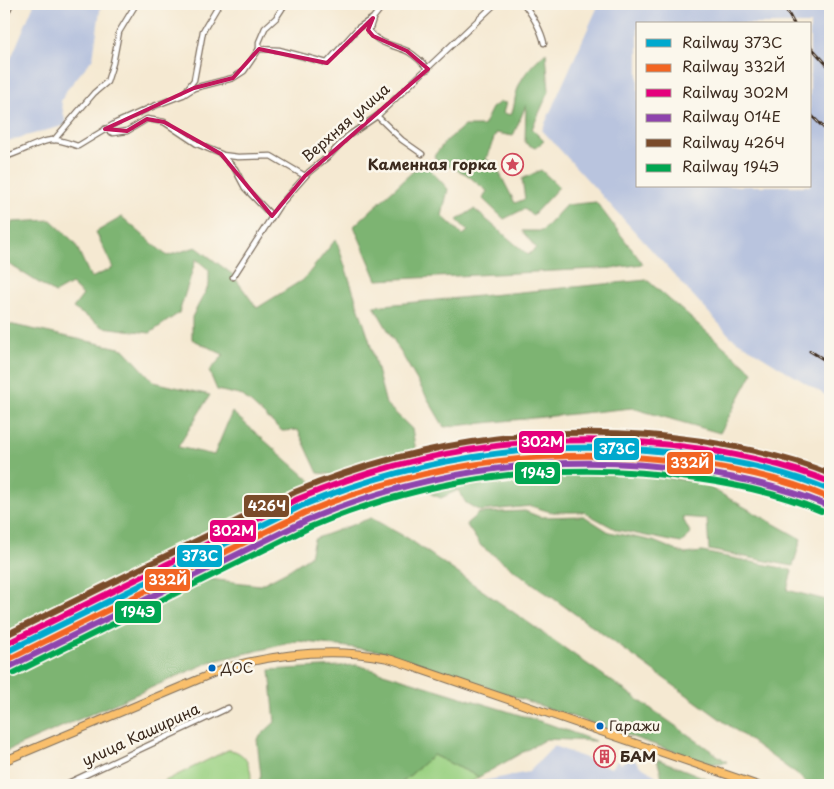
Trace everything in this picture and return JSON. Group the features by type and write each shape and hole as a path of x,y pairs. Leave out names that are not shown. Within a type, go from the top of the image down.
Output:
{"main road":[{"path":"4,761 228,666 248,661 301,655 352,654 387,659 419,669 757,785"}],"street":[{"path":"4,16 10,4"},
{"path":"54,140 94,93 106,82 113,63 119,32 136,4"},
{"path":"183,95 194,80 203,32 219,4"},
{"path":"4,157 54,140 78,146 105,129 154,106 183,95 194,88 233,78 244,71 259,49 259,42 265,28 276,18 285,4"},
{"path":"259,49 279,50 327,63 358,28 373,18 384,4"},
{"name":"Верхняя улица","path":"233,277 272,216 305,176 330,155 348,136 377,116 495,4"},
{"path":"524,4 538,28 544,43"},
{"path":"373,18 369,31 373,36 419,58 428,69"},
{"path":"377,116 402,140 422,154"},
{"path":"105,129 113,132 126,131 147,119 164,122 197,144 221,154 238,157 271,156 305,176"},
{"path":"221,154 235,169 245,188 272,216"},
{"name":"улица Каширина","path":"64,785 228,708"}],"highlighted area":[{"path":"373,18 368,30 373,36 407,51 428,69 305,176 272,216 221,154 164,122 147,119 127,131 105,129 194,88 233,78 259,49 327,63"}],"shaded area":[{"path":"34,4 101,4 93,58 66,91 61,101 66,125 4,142 4,75"},
{"path":"599,4 830,4 830,398 731,337 542,130"},
{"path":"554,746 611,768 617,761 621,764 630,755 640,766 666,782 665,785 480,785 483,781 529,772"}],"green space":[{"path":"546,52 549,91 532,129 544,141 535,148 525,143 526,105 513,136 496,133 486,159 497,168 515,203 525,199 522,179 541,170 559,187 533,215 524,209 504,219 483,199 487,191 466,174 437,161 434,156 445,142 464,126 483,126 492,108 500,102 506,103 503,113 511,115 522,79"},
{"path":"423,162 448,189 442,216 463,235 468,231 457,220 474,209 528,255 536,248 522,231 542,231 566,205 596,202 643,264 614,268 377,280 354,226"},
{"path":"122,217 167,256 196,247 232,274 257,308 304,279 336,239 369,339 386,404 412,429 416,451 336,475 318,473 298,430 282,431 243,396 217,390 209,371 224,355 192,339 192,317 209,285 209,270 196,259 179,313 150,333 103,327 73,308 83,295 71,284 55,293 4,261 4,246 12,222 51,220 75,243 91,278 113,268 96,232"},
{"path":"647,280 753,372 720,433 632,408 444,427 374,306"},
{"path":"4,323 124,349 154,382 210,395 178,447 214,455 232,412 313,483 4,636"},
{"path":"603,469 700,482 801,539 793,566 709,550 707,519 682,517 691,534 681,543 617,530 584,512 551,512 531,506 480,511 466,503 458,490 441,498 431,494 434,484 509,473"},
{"path":"525,511 540,517 584,516 609,532 653,541 685,554 702,552 792,570 787,590 830,601 830,785 809,785 481,546 466,524 479,513"},
{"path":"371,518 409,539 727,762 711,764 381,651 298,641 210,662 4,752 4,675 200,578 260,585 289,570 310,556 314,539"},
{"path":"357,665 549,724 595,741 546,739 479,777 433,755 399,785 257,785 261,776 257,739 275,722 270,670"},
{"path":"228,750 239,753 247,762 251,773 250,785 161,785 163,782"},
{"path":"433,755 479,777 467,785 399,785"},
{"path":"657,759 723,785 664,785"}],"railway":[{"path":"783,4 793,22"},
{"path":"812,48 830,68"},
{"path":"812,116 830,134"},
{"path":"810,351 830,363"}],"rail line":[{"name":"426Ч","path":"4,636 295,492 344,473 394,458 444,447 495,439 547,434 650,435 702,441 751,450 783,458 830,474"},
{"name":"302М","path":"4,645 298,499 346,480 396,465 446,454 548,441 599,440 651,443 702,449 751,458 783,466 830,482"},
{"name":"373C","path":"4,653 301,506 397,473 447,462 496,454 547,449 648,450 749,465 798,478 830,490"},
{"name":"332Й","path":"7,660 304,513 351,495 400,480 449,469 498,461 548,457 649,458 732,469 780,481 827,497"},
{"name":"014Е","path":"11,666 307,520 354,502 449,476 498,468 547,464 597,463 646,465 696,471 745,480 777,488 824,504"},
{"name":"194Э","path":"14,673 310,527 357,509 404,495 452,484 500,476 549,472 648,473 745,487 776,495 821,511"}],"place":[{"name":"Каменная горка","path":"513,165"},
{"name":"ДОС","path":"212,668"},
{"name":"Гаражи","path":"600,726"},
{"name":"БАМ","path":"604,757"}]}
